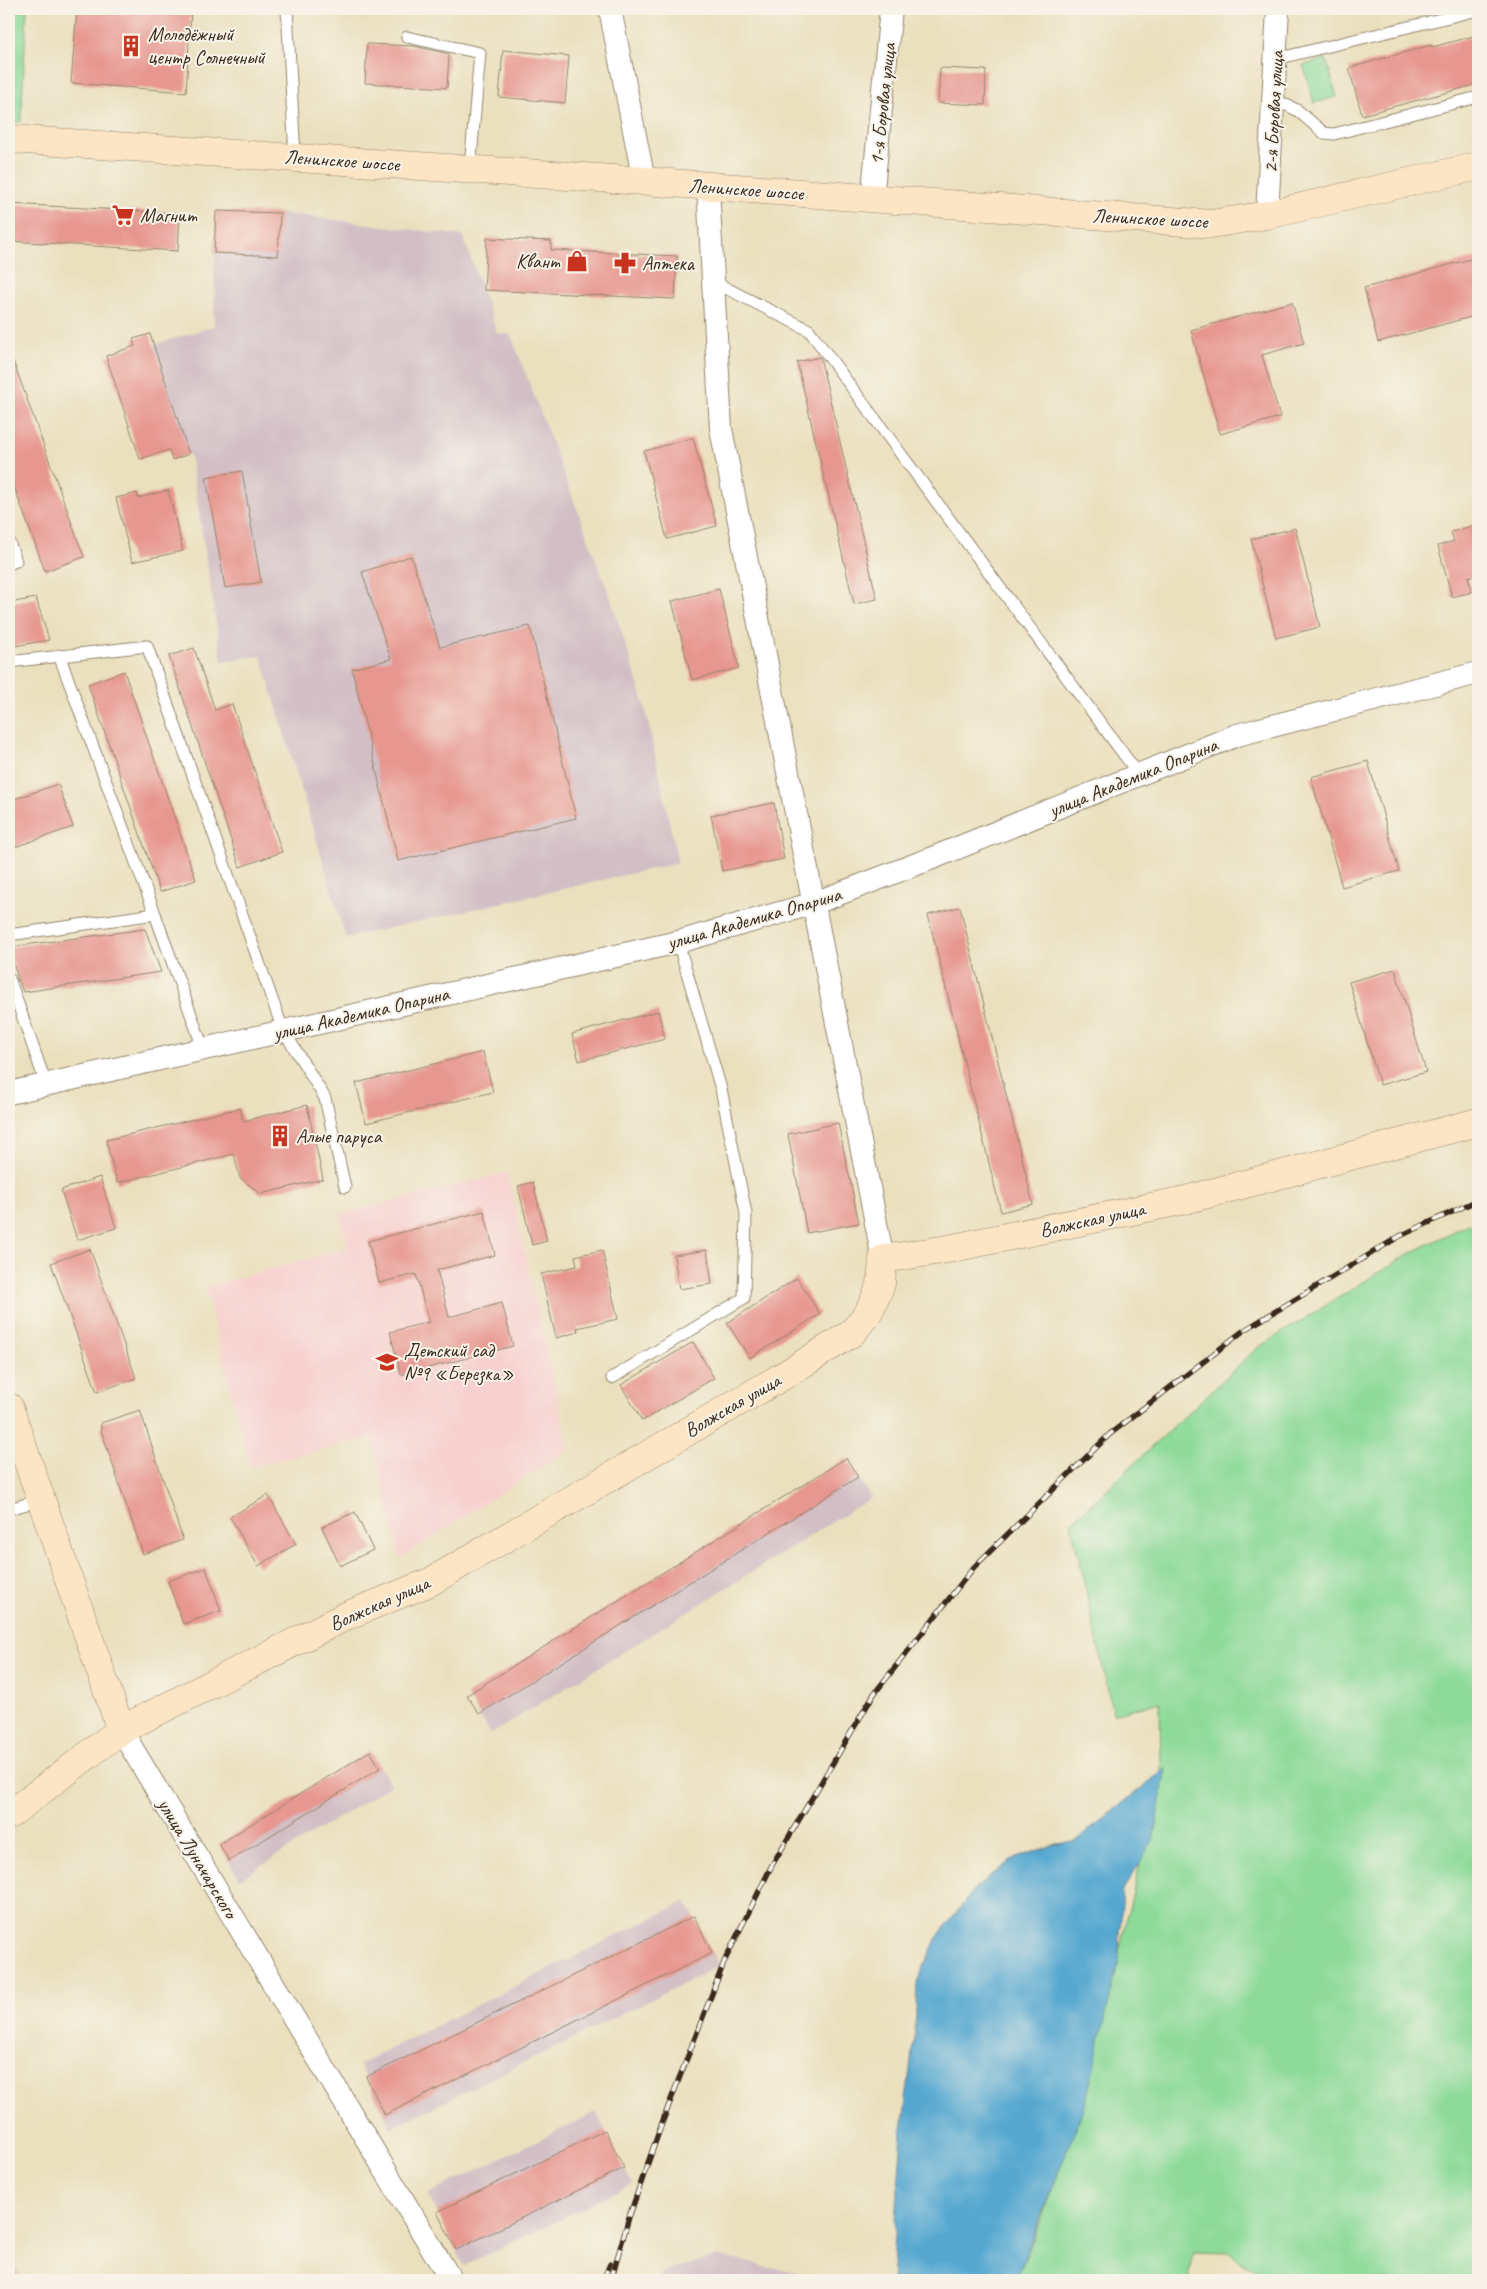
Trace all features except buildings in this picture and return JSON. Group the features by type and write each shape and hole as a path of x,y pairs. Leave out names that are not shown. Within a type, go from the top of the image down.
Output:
{"street":[{"path":"610,9 644,181"},
{"name":"1-я Боровая улица","path":"872,199 891,9"},
{"name":"2-я Боровая улица","path":"1268,215 1278,9"},
{"name":"Ленинское шоссе","path":"9,139 295,156 1211,224 1268,215 1478,166"},
{"path":"708,187 721,429 884,1259"},
{"name":"улица Академика Опарина","path":"9,1093 678,942 815,903 1139,775 1237,734 1478,673"},
{"name":"Волжская улица","path":"9,1815 121,1730 346,1616 430,1582 788,1372 852,1332 868,1313 874,1301 881,1284 884,1259 948,1249 1185,1200 1478,1122"},
{"name":"улица Луначарского","path":"9,1407 121,1730 451,2280"}],"lane":[{"path":"287,9 295,156"},
{"path":"1276,59 1478,10"},
{"path":"407,37 480,54 470,169"},
{"path":"1274,99 1297,110 1324,133 1334,134 1478,97"},
{"path":"714,282 809,330 1139,775"},
{"path":"9,542 16,561 9,564"},
{"path":"9,662 148,646 283,1030 325,1098 345,1187"},
{"path":"59,655 203,1048"},
{"path":"9,935 155,914"},
{"path":"612,1378 744,1298 746,1213 721,1089 678,942"},
{"path":"9,978 46,1084"},
{"path":"9,1508 42,1500"}],"shaded area":[{"path":"216,211 280,213 463,236 497,333 511,335 611,599 644,703 678,863 346,938 261,656 222,661 191,461 154,345 214,326"},
{"name":"Детский сад №9 «Березка»","path":"507,1173 569,1449 400,1558 372,1438 250,1467 205,1287 348,1248 340,1214"},
{"path":"846,1458 871,1498 491,1734 467,1695"},
{"path":"370,1751 391,1785 240,1879 219,1844"},
{"path":"686,1901 719,1966 391,2128 359,2064"},
{"path":"596,2112 632,2184 464,2266 428,2194"},
{"path":"717,2256 834,2280 657,2280 664,2272"},
{"path":"9,2258 23,2280 9,2280"}],"green space":[{"path":"9,9 27,9 21,122 9,121"},
{"path":"1326,59 1337,97 1314,103 1303,65"},
{"path":"1478,1219 1478,2280 1264,2280 1260,2273 1228,2253 1194,2252 1189,2280 1016,2280 1040,2223 1082,2107 1140,1863 936,1939 974,1890 1011,1860 1056,1844 1075,1842 1161,1772 1160,1702 1113,1714 1071,1523 1256,1349 1407,1255"}],"water":[{"path":"1166,1768 1153,1841 1123,1890 1118,1963 1085,2105 1016,2280 892,2280 902,2130 915,2031 917,1982 936,1939 974,1890 1011,1860 1056,1844 1075,1842"}],"railway":[{"path":"611,2280 629,2217 662,2123 725,1960 772,1865 874,1694 974,1567 1110,1434 1243,1331 1400,1236 1478,1200"},
{"path":"603,2280 610,2264"}],"place":[{"name":"Молодёжный центр Солнечный","path":"131,46"},
{"name":"Магнит","path":"123,215"},
{"name":"Квант","path":"577,261"},
{"name":"Аптека","path":"625,263"},
{"name":"Алые паруса","path":"280,1136"},
{"name":"Детский сад №9 «Березка»","path":"387,1362"}]}
